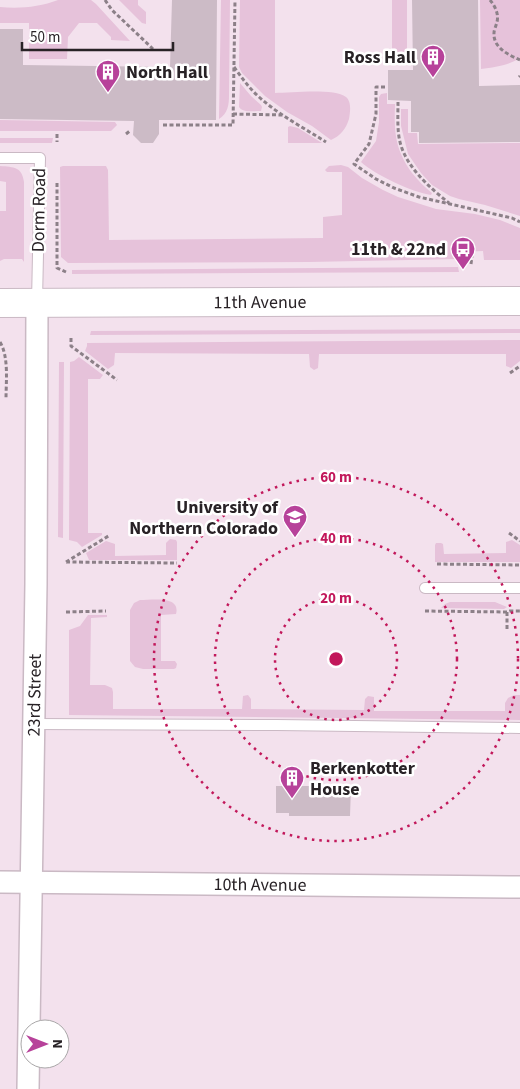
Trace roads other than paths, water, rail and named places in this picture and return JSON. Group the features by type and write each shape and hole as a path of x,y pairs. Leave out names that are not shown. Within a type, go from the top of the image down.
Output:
{"main road":[{"name":"11th Avenue","path":"0,303 520,301"}],"street":[{"name":"23rd Street","path":"28,1089 36,574 37,303"},
{"name":"10th Avenue","path":"0,882 520,887"}],"lane":[{"name":"Dorm Road","path":"0,158 40,158 37,303"},
{"path":"425,588 520,588"},
{"path":"33,724 520,728"}],"place":[{"name":"Ross Hall","path":"433,78"},
{"name":"North Hall","path":"108,93"},
{"name":"11th & 22nd","path":"463,270"},
{"name":"University of Northern Colorado","path":"295,538"},
{"name":"Berkenkotter House","path":"292,799"}]}
